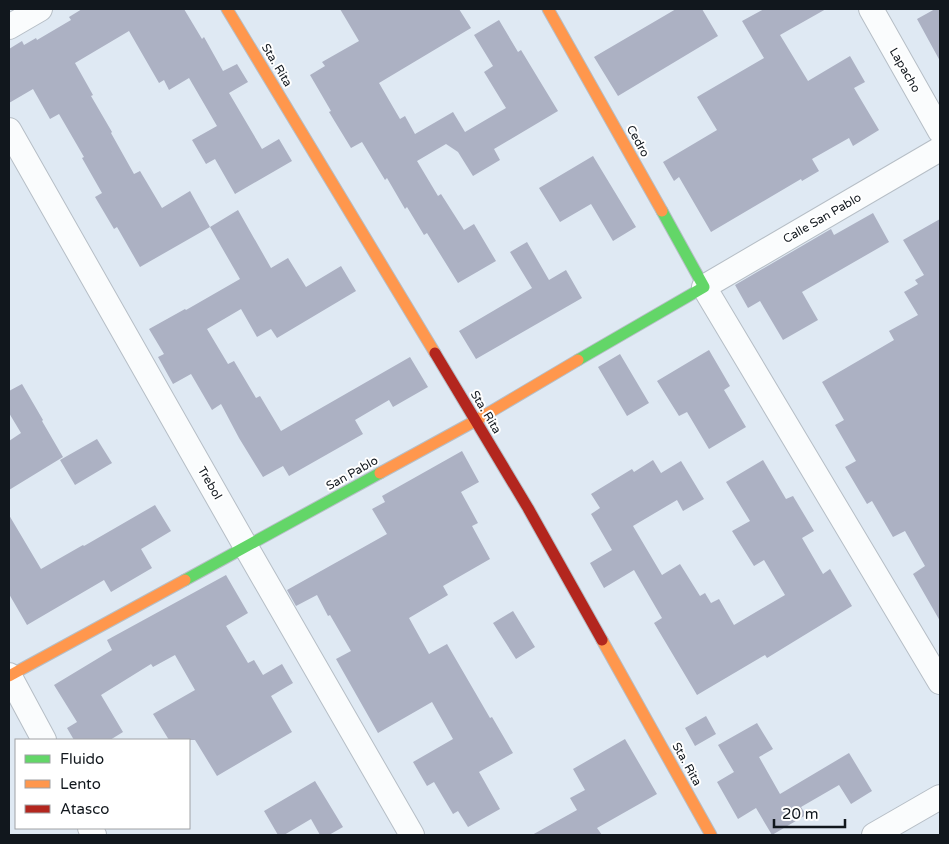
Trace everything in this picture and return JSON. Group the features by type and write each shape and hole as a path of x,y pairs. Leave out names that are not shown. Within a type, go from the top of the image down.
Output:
{"street":[{"path":"9,27 40,9"},
{"name":"Sta. Rita","path":"227,9 528,508 711,835"},
{"name":"Cedro","path":"548,9 704,287"},
{"name":"Lapacho","path":"871,9 940,132"},
{"name":"Trebol","path":"9,130 412,835"},
{"name":"Calle San Pablo","path":"704,287 940,149"},
{"path":"704,287 940,682"},
{"name":"San Pablo","path":"9,676 475,421 704,287"},
{"path":"9,676 43,739"},
{"path":"874,835 940,797"}],"building":[{"path":"82,9 184,9 202,39 204,37 223,71 237,64 248,82 229,93 262,149 279,139 292,161 235,194 215,159 206,164 192,140 217,126 189,78 169,90 164,80 159,83 129,31 75,63 134,174 140,171 162,208 190,191 210,227 140,267 117,227 114,229 95,197 102,193 59,114 50,119 33,89 9,103 9,49 22,41 24,45 36,38 37,40 71,20 69,17"},
{"path":"340,9 459,9 471,28 379,83 400,119 405,116 415,134 453,112 465,132 506,108 484,72 493,66 474,35 499,20 518,52 521,50 558,111 494,149 500,160 473,176 458,152 446,144 417,161 438,196 441,194 464,230 474,224 496,261 458,283 427,233 424,235 407,207 405,209 387,178 385,180 362,142 351,148 329,112 331,111 310,75 325,66 322,62 359,41"},
{"path":"676,9 702,9 718,36 618,96 594,57"},
{"path":"764,9 826,9 780,35 808,81 850,56 865,82 854,88 879,130 853,146 849,138 812,159 819,171 802,181 801,179 711,232 679,177 674,181 663,162 717,130 697,97 764,58 742,21"},
{"path":"935,9 940,9 940,61 917,19"},
{"path":"593,156 636,227 613,241 591,204 560,222 539,188"},
{"path":"238,210 271,268 288,258 306,287 341,266 356,291 277,338 271,329 257,337 241,309 207,329 228,364 234,361 256,398 260,396 281,431 410,357 428,387 393,407 389,400 355,420 363,434 289,476 283,466 263,477 221,404 212,410 191,374 173,384 158,357 164,354 149,329 240,279 210,227"},
{"path":"873,213 889,242 802,292 818,320 783,340 760,301 748,308 735,285 831,229 834,235"},
{"path":"940,219 940,621 913,574 925,566 905,531 893,537 872,501 867,504 845,467 856,461 835,425 844,420 822,382 894,340 889,331 918,315 904,292 918,284 915,280 924,275 903,240"},
{"path":"527,242 549,280 566,270 582,298 476,359 459,331 532,288 510,252"},
{"path":"709,350 730,386 724,390 746,427 709,449 687,412 679,416 657,381"},
{"path":"620,354 649,403 627,416 598,367"},
{"path":"22,384 63,457 9,490 9,441 21,433 9,413 9,391"},
{"path":"97,439 112,463 75,485 60,460"},
{"path":"462,451 479,482 461,492 478,523 472,526 490,559 443,586 448,595 409,618 429,654 447,644 490,718 492,717 513,753 479,772 500,809 468,827 458,811 453,814 434,782 427,786 413,762 453,739 432,702 378,733 336,659 351,651 330,615 328,616 317,595 296,606 287,590 387,534 372,509 385,502 382,496"},
{"path":"653,460 661,473 681,461 704,499 683,511 677,500 633,526 662,575 680,564 700,596 705,593 711,603 719,599 734,625 785,595 764,560 754,566 732,531 750,521 726,482 763,460 786,499 793,496 814,531 802,538 823,574 830,569 852,606 767,658 765,655 697,695 654,623 662,618 634,570 604,588 590,563 612,550 591,514 600,508 591,494 632,469 634,472"},
{"path":"155,505 171,531 141,549 152,568 111,592 104,580 27,625 9,594 9,515 41,569"},
{"path":"226,575 248,613 226,626 248,663 254,660 263,675 282,664 293,683 271,696 292,732 217,776 195,740 168,739 153,714 195,690 175,655 153,667 151,664 101,695 123,732 112,739 73,739 67,728 77,722 54,685 112,650 107,640"},
{"path":"513,611 535,647 516,659 493,623"},
{"path":"706,716 716,734 695,746 685,728"},
{"path":"757,723 773,749 759,757 780,794 849,753 872,791 851,804 839,785 801,807 806,815 772,835 756,808 738,819 717,782 734,772 718,745"},
{"path":"625,739 657,794 597,828 602,835 532,835 577,810 570,798 585,790 573,769"},
{"path":"315,781 343,827 329,835 320,835 311,819 284,835 278,835 264,811"}],"traffic: fast":[{"path":"578,360 704,287 662,211"},
{"path":"185,580 380,473"}],"traffic: slow":[{"path":"227,9 435,353"},
{"path":"548,9 662,211"},
{"path":"380,473 475,421 578,360"},
{"path":"9,676 185,580"},
{"path":"602,640 711,835"}],"traffic: jam":[{"path":"435,353 528,508 602,640"}]}
